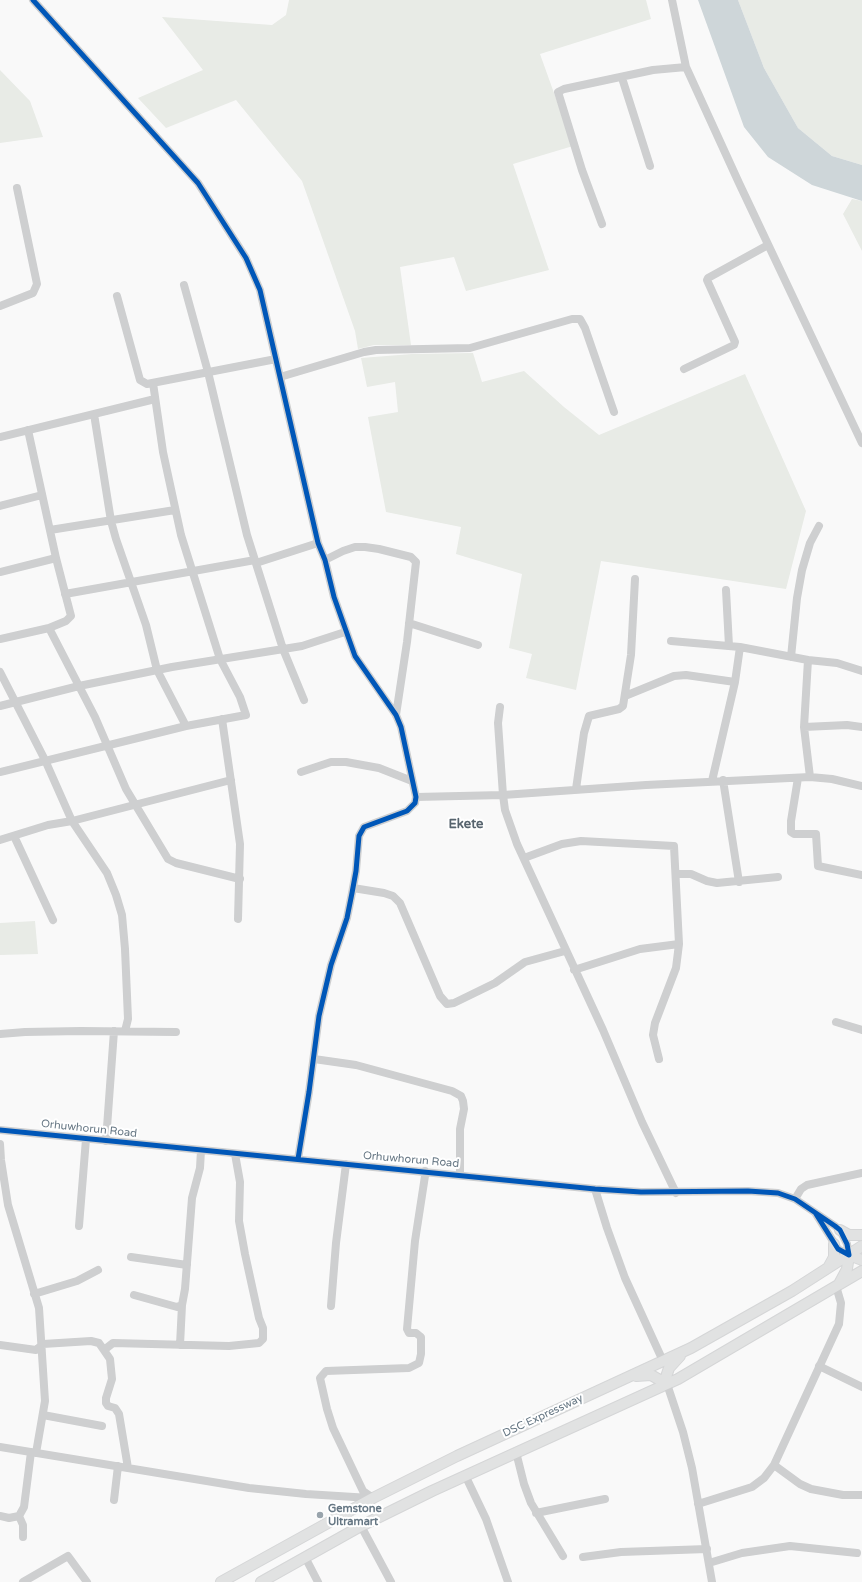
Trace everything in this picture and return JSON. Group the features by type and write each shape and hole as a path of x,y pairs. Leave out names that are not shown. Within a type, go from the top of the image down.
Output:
{"main road":[{"path":"840,1230 849,1235 862,1236"},
{"path":"827,1270 834,1257 834,1244"},
{"name":"DSC Expressway","path":"221,1582 372,1498 457,1456 691,1348 827,1270 862,1246"},
{"path":"836,1286 847,1269 849,1255 862,1260"},
{"name":"DSC Expressway","path":"261,1582 361,1526 465,1475 668,1384 728,1351 862,1271"},
{"path":"668,1384 667,1373 671,1364 691,1348"},
{"path":"631,1376 651,1375 668,1384"}],"street":[{"path":"33,0 198,183 246,258 260,290 318,543 325,560 334,597 345,632 355,656 396,715 416,797 416,803 407,811 364,827 359,836 353,888 347,918 325,988 319,1016 314,1059 298,1158"},
{"path":"672,0 686,67 862,442"},
{"path":"602,224 582,170 558,92 564,89 622,78 653,70 686,67"},
{"path":"622,78 650,166"},
{"path":"0,306 33,293 38,284 17,188"},
{"path":"684,369 734,345 735,342 707,280 708,278 768,244"},
{"path":"184,285 208,372 230,467 256,561 283,649 304,700"},
{"path":"117,296 140,380 147,384 276,359"},
{"path":"280,377 370,351 470,348 572,318 580,318 585,328 614,412"},
{"path":"0,772 186,726 242,717 246,715 246,711 220,659 181,535 163,452 153,383"},
{"path":"0,437 155,399"},
{"path":"94,414 111,521 124,564 146,626 157,670 186,726"},
{"path":"0,639 49,628 70,619 71,616 56,558 28,430"},
{"path":"0,506 42,495"},
{"path":"50,530 175,510"},
{"path":"791,657 797,598 802,570 810,543 819,526"},
{"path":"65,594 256,561 318,543"},
{"path":"325,560 355,547 379,549 411,557 416,562 396,715"},
{"path":"0,572 56,558"},
{"path":"576,789 584,733 589,716 622,708 631,655 635,579"},
{"path":"726,590 729,646"},
{"path":"409,623 478,644"},
{"path":"49,628 79,686 126,789 170,861 240,878"},
{"path":"0,706 79,686 157,670 302,646 345,632"},
{"path":"671,641 740,647 808,660 837,663 862,671"},
{"path":"712,781 735,682 740,647"},
{"path":"808,660 804,727 810,777"},
{"path":"0,672 45,760 72,821 107,873 116,895 122,915 125,949 128,1019 126,1031"},
{"path":"625,696 674,676 686,675 735,682"},
{"path":"500,707 498,723 503,795 508,817 524,858 565,950 603,1030 642,1122 676,1193"},
{"path":"222,719 240,844 238,919"},
{"path":"804,727 847,725 862,727"},
{"path":"301,772 331,762 346,762 379,768 412,781"},
{"path":"416,797 503,795 723,780 810,777 839,780 862,786"},
{"path":"798,778 790,821 791,832 794,834 816,834 818,866 862,875"},
{"path":"0,840 59,822 72,821 231,780"},
{"path":"723,780 739,882"},
{"path":"14,836 53,920"},
{"path":"524,858 562,844 581,841 674,846 679,944 676,968 655,1023 653,1035 659,1059"},
{"path":"676,874 690,874 707,881 717,883 778,877"},
{"path":"353,888 384,893 393,896 400,903 440,996 447,1004 454,1003 495,983 525,962 565,950"},
{"path":"574,970 640,949 679,944"},
{"path":"836,1022 862,1030"},
{"path":"106,1141 114,1031"},
{"path":"0,1034 25,1032 176,1032"},
{"path":"314,1059 356,1065 452,1092 461,1096 464,1109 459,1149 460,1175"},
{"name":"Orhuwhorun Road","path":"0,1130 235,1154 298,1158 595,1189 676,1193 765,1191 795,1199 840,1230"},
{"path":"79,1226 86,1139"},
{"path":"0,1144 8,1205 34,1294 40,1308 45,1401 44,1415 33,1453 24,1507 19,1516 9,1518 0,1516"},
{"path":"180,1345 182,1305 187,1265 192,1198 200,1168 201,1150"},
{"path":"104,1350 113,1343 229,1346 259,1343 263,1339 263,1328 245,1254 239,1221 240,1182 235,1154"},
{"path":"331,1306 336,1243 346,1164"},
{"path":"372,1498 364,1493 357,1482 333,1428 320,1378 326,1371 409,1368 419,1363 421,1354 421,1337 416,1333 409,1333 407,1329 415,1241 425,1171"},
{"path":"795,1199 801,1188 807,1185 862,1173"},
{"path":"595,1189 625,1278 663,1361"},
{"path":"816,1214 834,1244 842,1253 849,1255 849,1250 840,1230"},
{"path":"131,1257 187,1265"},
{"path":"34,1294 77,1281 98,1270"},
{"path":"698,1504 752,1487 764,1478 774,1465 839,1324 841,1303 836,1286"},
{"path":"134,1295 177,1307 182,1305"},
{"path":"0,1345 36,1350 43,1344 95,1341 99,1343 110,1359 112,1379 106,1398 106,1403 108,1406 115,1408 119,1414 128,1468"},
{"path":"819,1366 862,1387"},
{"path":"668,1384 683,1432 707,1548 712,1582"},
{"path":"44,1415 102,1426"},
{"path":"0,1447 249,1488 313,1495 372,1498"},
{"path":"516,1452 524,1484 536,1513 563,1556"},
{"path":"774,1465 800,1484 811,1489 843,1495 862,1495"},
{"path":"114,1500 118,1466"},
{"path":"465,1475 486,1519 508,1582"},
{"path":"536,1513 605,1499"},
{"path":"19,1516 23,1525 23,1537"},
{"path":"361,1526 391,1582"},
{"path":"709,1563 742,1554 790,1546 857,1553"},
{"path":"583,1557 621,1552 707,1548"},
{"path":"23,1582 68,1556 86,1582"},
{"path":"305,1557 318,1582"}],"shaded area":[{"path":"289,0 646,0 651,19 540,54 573,146 513,164 549,270 466,291 454,257 400,267 411,345 374,345 358,349 355,331 302,181 236,100 166,128 138,98 203,70 162,17 272,25 286,15"},
{"path":"698,0 738,0 764,68 798,128 832,156 862,165 862,201 812,185 768,157 744,127"},
{"path":"738,0 862,0 862,165 832,156 798,128 764,68"},
{"path":"0,70 30,101 43,137 0,143"},
{"path":"852,199 862,201 862,251 843,214"},
{"path":"473,353 482,382 524,371 564,407 599,435 745,374 806,511 786,589 601,561 576,690 526,678 532,654 509,648 522,574 456,554 461,527 386,512 368,417 398,412 395,382 367,387 361,358 412,354"},
{"path":"35,921 38,954 0,955 0,923"}],"cycle path":[{"path":"33,0 198,183 246,258 260,290 318,543 325,560 334,597 355,656 396,715 401,727 416,797 415,803 407,811 364,827 359,836 356,871 347,918 331,965 319,1016 298,1159"},
{"path":"0,1130 595,1189 641,1192 748,1191 778,1193 795,1199 840,1230 847,1244 849,1255 838,1249 816,1214"}],"place":[{"name":"Gemstone Ultramart","path":"320,1515"}],"district":[{"name":"Ekete","path":"466,825"}]}
